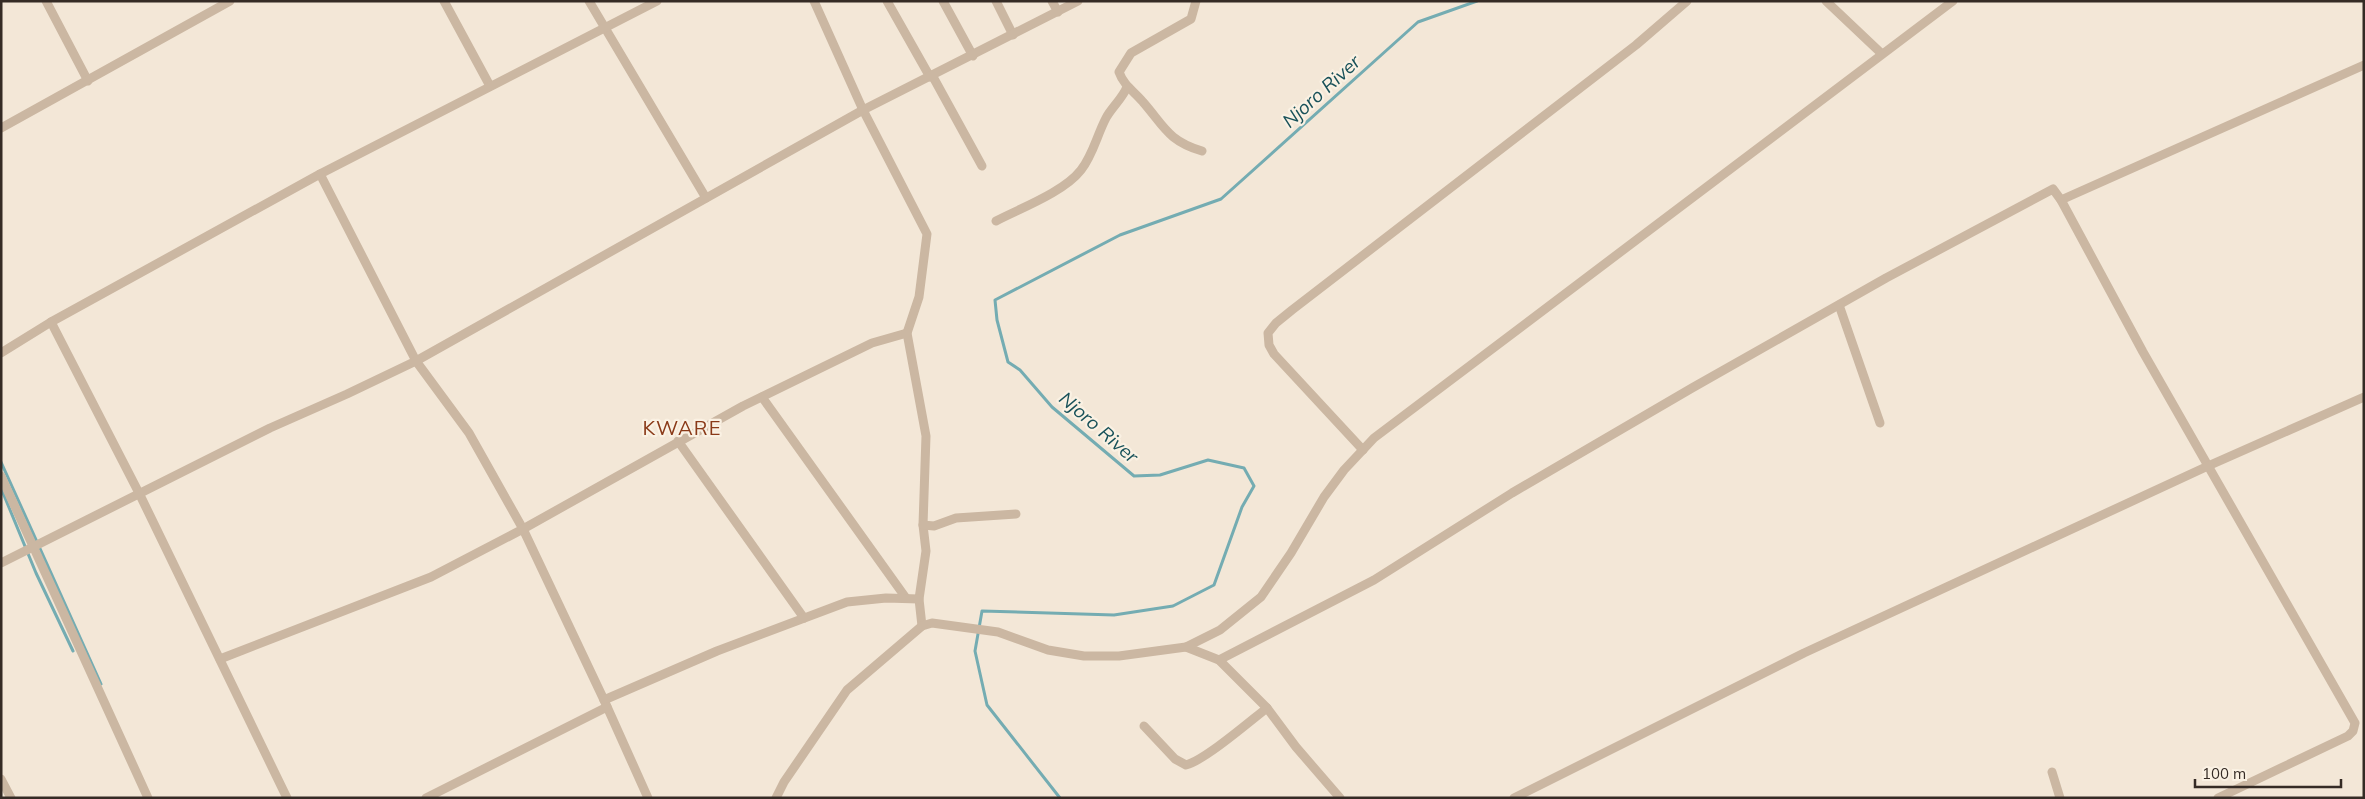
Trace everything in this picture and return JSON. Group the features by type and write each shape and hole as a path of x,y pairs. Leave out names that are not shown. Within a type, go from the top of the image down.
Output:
{"street":[{"path":"46,1 88,81"},
{"path":"1,128 230,1"},
{"path":"444,1 490,86"},
{"path":"589,1 706,198"},
{"path":"1,353 52,322 320,174 657,1"},
{"path":"814,1 862,110 927,234 919,297 907,333 926,436 923,525 926,551 918,599 922,626"},
{"path":"887,1 982,166"},
{"path":"943,1 973,56"},
{"path":"996,1 1013,35"},
{"path":"1052,1 1058,12"},
{"path":"1,563 35,548 270,428 416,361 862,110 973,56 1078,1"},
{"path":"1196,1 1191,19 1137,48 1126,58 1119,72 1127,87 1144,102 1157,122 1176,140 1202,151"},
{"path":"1363,450 1274,354 1269,345 1268,333 1276,323 1292,310 1636,45 1687,1"},
{"path":"1826,1 1882,54"},
{"path":"776,798 784,782 847,690 922,626 932,623 998,632 1048,650 1084,656 1119,656 1186,647 1220,630 1261,597 1291,553 1324,497 1344,470 1374,438 1954,1"},
{"path":"2061,200 2364,65"},
{"path":"996,221 1072,180 1081,170 1108,114 1123,97 1127,87"},
{"path":"320,174 416,361 469,433 523,530 606,704 648,798"},
{"path":"1219,660 1374,580 1512,493 1839,304 2052,189 2061,200 2143,352 2355,723 2353,731"},
{"path":"1839,304 1880,423"},
{"path":"52,322 140,495 287,798"},
{"path":"220,659 431,576 523,530 678,441 762,397 872,343 907,333"},
{"path":"762,397 906,598"},
{"path":"1514,798 1804,653 2208,466 2364,397"},
{"path":"678,441 804,618"},
{"path":"1,476 148,798"},
{"path":"923,525 934,526 956,518 1016,514"},
{"path":"426,798 606,704 717,652 847,602 906,598 918,599"},
{"path":"1186,647 1219,660 1267,708 1296,747 1340,798"},
{"path":"1144,726 1176,759 1186,765 1221,744 1267,708"},
{"path":"2218,798 2348,736 2364,725"},
{"path":"2052,772 2060,798"},
{"path":"1,779 11,798"}],"waterway":[{"name":"Njoro River","path":"1060,798 987,705 975,651 982,611 1114,615 1173,606 1214,585 1242,507 1254,486 1244,468 1208,460 1160,475 1134,476 1052,407 1020,370 1008,362 997,320 995,300 1120,235 1221,199 1418,22 1477,1"},
{"path":"1,462 101,684"},
{"path":"1,488 36,573 73,651"}],"district":[{"name":"KWARE","path":"682,428"}]}
